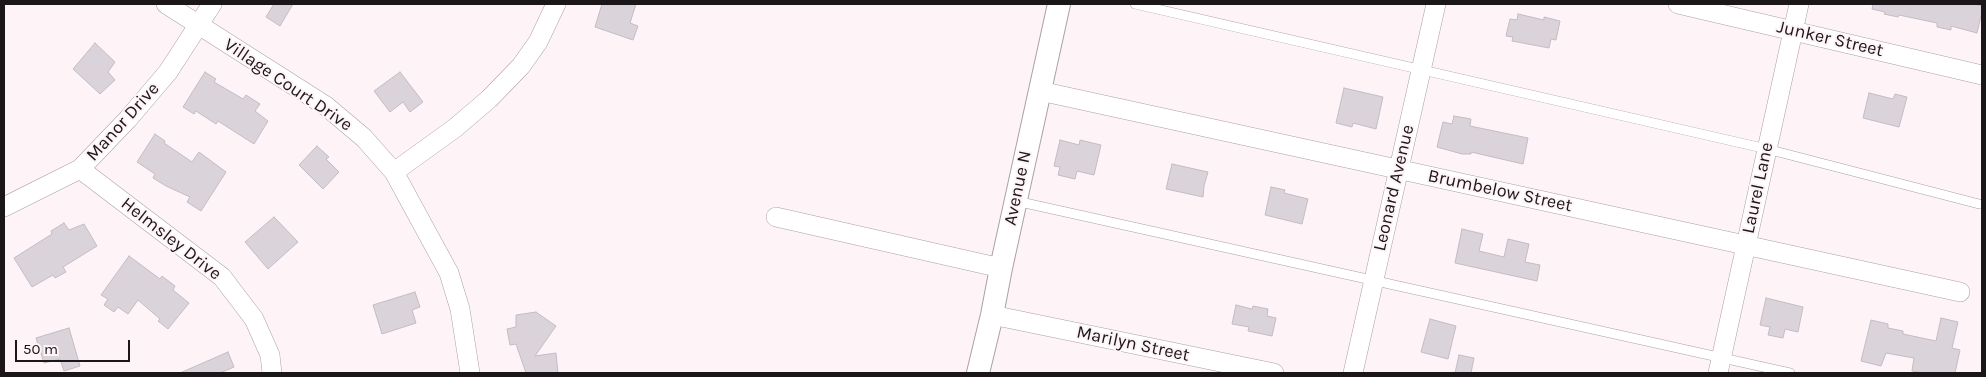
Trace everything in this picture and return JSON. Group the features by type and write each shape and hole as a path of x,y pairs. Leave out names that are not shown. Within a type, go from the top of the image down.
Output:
{"street":[{"name":"Village Court Drive","path":"166,4 326,106 364,138 394,172 448,273 460,309 470,373"},
{"name":"Manor Drive","path":"4,207 80,169 128,119 168,72 212,4"},
{"path":"394,172 455,128 489,99 521,66 538,42 556,4"},
{"name":"Avenue N","path":"978,373 1060,4"},
{"name":"Leonard Avenue","path":"1353,373 1436,4"},
{"name":"Junker Street","path":"1678,4 1982,75"},
{"name":"Laurel Lane","path":"1720,366 1799,4"},
{"name":"Brumbelow Street","path":"1040,91 1960,292"},
{"name":"Helmsley Drive","path":"80,169 222,277 254,319 270,355 272,373"},
{"path":"776,217 1001,268"},
{"name":"Marilyn Street","path":"992,315 1274,373"}],"lane":[{"path":"1135,4 1767,149 1979,204"},
{"path":"1015,201 1374,280 1720,366 1790,373"}],"building":[{"path":"274,4 293,4 280,26 266,17"},
{"path":"602,4 636,4 630,23 638,26 633,40 595,27"},
{"path":"1873,4 1973,4 1982,6 1982,12 1977,33 1951,26 1951,30 1937,27 1937,23 1899,15 1898,17 1884,14 1885,12 1872,9"},
{"path":"1518,14 1544,20 1544,17 1560,21 1556,40 1551,39 1549,48 1512,41 1513,37 1506,36 1510,19 1517,20"},
{"path":"95,43 115,62 108,72 115,80 100,94 73,69"},
{"path":"205,72 216,79 214,82 243,99 246,95 260,104 255,111 268,121 254,144 218,121 216,124 196,111 194,114 183,107"},
{"path":"400,72 423,102 410,112 403,102 390,112 374,91"},
{"path":"1344,88 1383,97 1376,129 1353,123 1352,127 1336,123"},
{"path":"1869,93 1893,99 1895,94 1907,97 1899,127 1863,118"},
{"path":"1454,116 1471,119 1470,126 1528,138 1523,164 1471,152 1471,154 1462,154 1437,147 1443,122 1452,124"},
{"path":"155,134 165,141 164,143 192,162 199,152 226,172 201,211 187,202 190,197 153,178 155,174 137,162"},
{"path":"1060,140 1079,145 1080,140 1101,145 1094,175 1077,171 1075,179 1058,175 1060,167 1054,166"},
{"path":"317,146 329,157 326,159 339,172 323,189 299,165"},
{"path":"1172,164 1208,172 1203,197 1166,189"},
{"path":"1271,187 1285,190 1284,193 1308,199 1302,224 1265,215"},
{"path":"274,217 298,242 268,269 245,242"},
{"path":"64,223 69,230 84,224 97,246 63,267 66,272 55,278 53,275 32,287 14,258 52,234 51,231"},
{"path":"1462,229 1483,234 1479,251 1504,257 1508,239 1529,244 1525,262 1540,265 1537,281 1455,263"},
{"path":"129,256 160,279 162,276 175,286 173,290 189,303 168,329 158,321 160,319 138,300 128,314 118,307 114,312 104,305 108,299 101,295"},
{"path":"415,292 420,307 412,310 416,323 382,334 373,305"},
{"path":"1766,298 1803,307 1798,332 1785,329 1783,338 1768,335 1770,327 1760,325"},
{"path":"1236,305 1252,309 1253,306 1268,309 1267,316 1276,318 1272,336 1248,331 1249,327 1232,324"},
{"path":"536,312 556,326 535,356 556,353 558,373 526,373 516,344 510,345 507,329 516,327 516,315"},
{"path":"1941,318 1958,322 1952,348 1960,350 1955,373 1912,371 1914,358 1886,353 1881,366 1861,361 1871,320 1888,324 1888,328 1903,331 1903,334 1936,341"},
{"path":"1430,319 1456,326 1448,359 1421,352"},
{"path":"69,328 80,366 64,371 60,359 44,363 36,338"},
{"path":"228,352 234,367 220,373 180,373"},
{"path":"1459,355 1474,358 1471,373 1455,373"}]}
